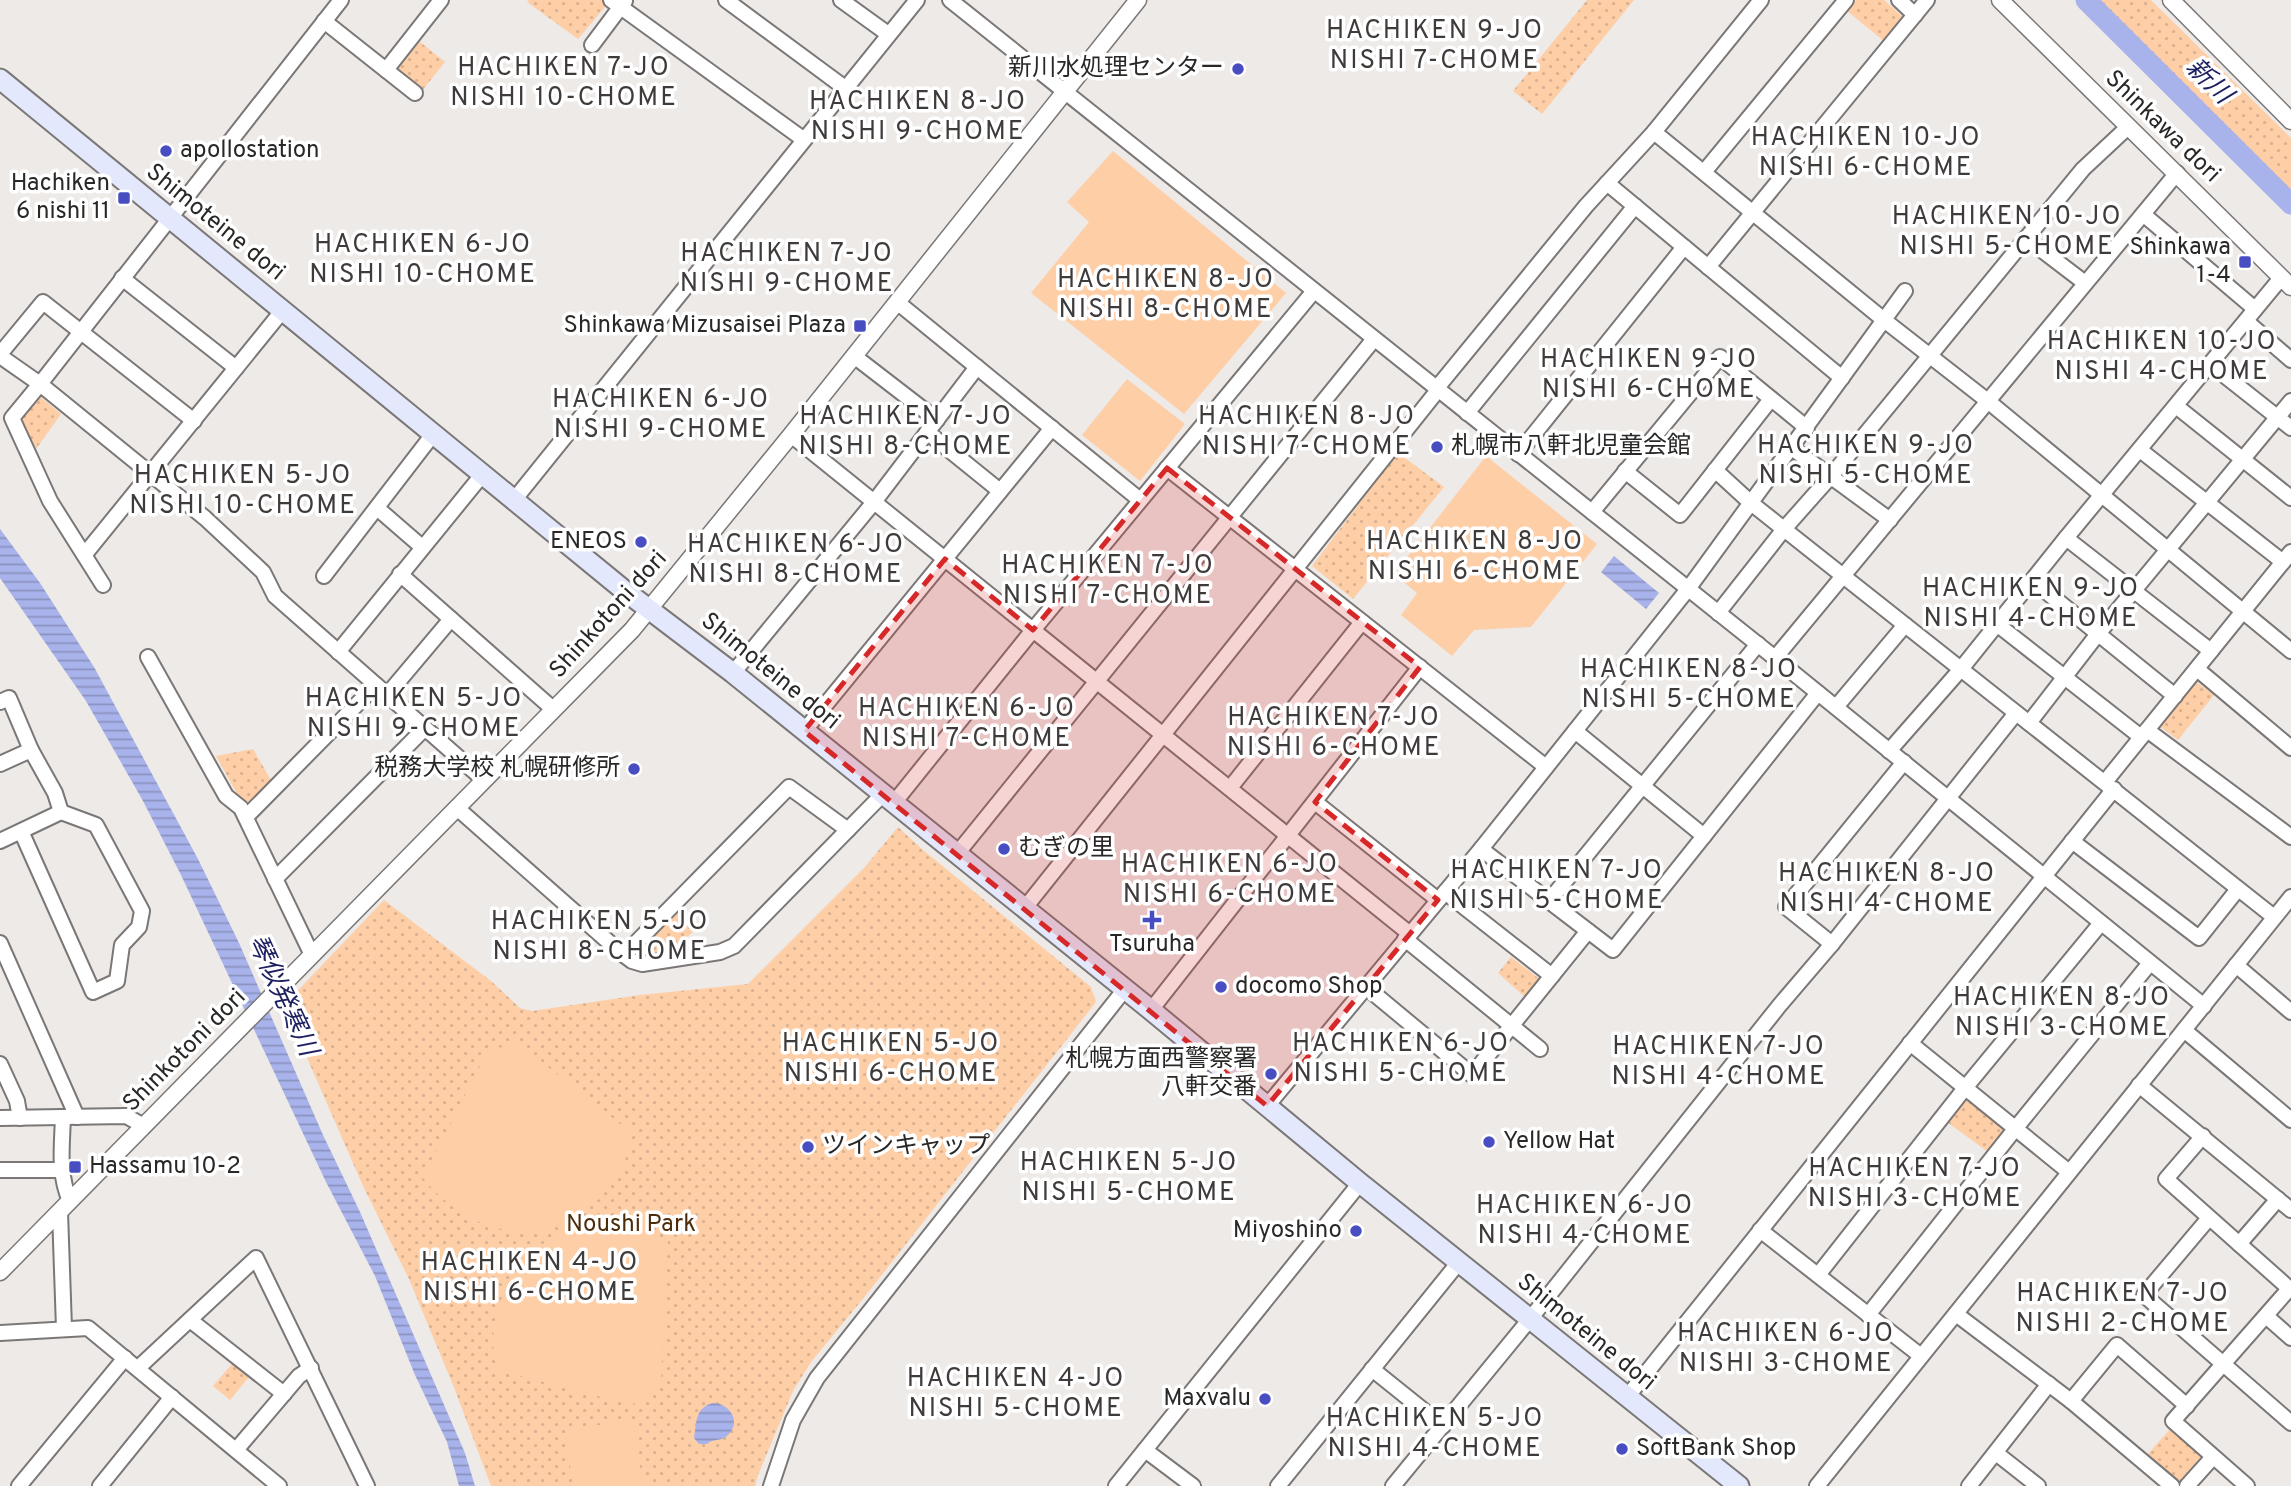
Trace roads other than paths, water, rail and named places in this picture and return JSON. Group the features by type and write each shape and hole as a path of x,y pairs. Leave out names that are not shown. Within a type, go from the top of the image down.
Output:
{"main road":[{"name":"Shimoteine dori","path":"0,79 625,591 733,673 1152,1010 1360,1183 1739,1486"}],"street":[{"path":"103,585 50,501 12,418 341,0"},
{"path":"386,70 441,0"},
{"path":"726,0 845,88"},
{"path":"841,0 888,34"},
{"path":"513,500 916,0"},
{"path":"950,0 1758,644 2204,1006"},
{"name":"Shinkotoni dori","path":"0,1272 632,630 1138,0"},
{"path":"1024,909 1437,390 1761,0"},
{"path":"1704,172 1846,0"},
{"path":"1899,0 1915,15"},
{"path":"1708,267 1927,0"},
{"name":"Shinkawa dori","path":"2000,0 2286,283"},
{"path":"2171,0 2290,116"},
{"path":"592,45 619,2 803,139"},
{"path":"324,21 415,93"},
{"path":"1718,613 1784,529 1831,476 2083,169 2128,127"},
{"path":"1654,132 1989,402 2291,651"},
{"path":"1775,658 2177,173"},
{"path":"1607,183 1842,378"},
{"path":"1467,413 1635,206"},
{"path":"2143,214 2255,309"},
{"path":"2026,238 2085,283"},
{"path":"1518,454 1684,247"},
{"path":"122,278 236,368"},
{"path":"1889,751 1998,625 2066,538 2255,309 2286,283"},
{"path":"457,808 632,961 642,964 720,952 734,946 848,830 888,799 1033,630 1314,291"},
{"path":"1267,1106 1481,849 1688,589 1905,291"},
{"path":"194,421 43,302 0,355 152,473 263,572 275,596 484,780"},
{"path":"897,302 1140,500"},
{"path":"85,554 283,310"},
{"path":"2246,321 2291,360"},
{"path":"956,855 1374,339"},
{"path":"854,356 937,419"},
{"path":"1592,512 1720,357 1807,428"},
{"path":"2210,364 2291,428"},
{"path":"733,673 874,502 977,367"},
{"path":"1625,471 1680,515 1771,399"},
{"path":"2029,723 2097,635 2291,401"},
{"path":"2176,406 2291,498"},
{"path":"804,731 1052,428"},
{"path":"927,432 1000,491"},
{"path":"324,576 434,433"},
{"path":"791,435 1289,835 1511,1028 1540,1049"},
{"path":"1792,448 1890,520"},
{"path":"1627,1397 2072,841 2144,733 2287,557 2207,503 2140,450"},
{"path":"1167,468 1546,767"},
{"path":"1715,470 1751,503 2274,917"},
{"path":"338,652 482,475"},
{"path":"377,508 422,547"},
{"path":"2066,538 2211,652"},
{"path":"400,574 553,709"},
{"path":"2033,582 2175,696"},
{"path":"246,817 382,690 451,619"},
{"path":"1230,788 1362,622"},
{"path":"1836,707 1905,625"},
{"path":"1998,625 2064,678 2291,837"},
{"path":"1549,901 1758,644"},
{"path":"148,657 226,796 241,808 246,817 312,955"},
{"path":"1152,1010 1420,667"},
{"path":"2197,669 2291,748"},
{"path":"1481,849 1613,950 1818,693"},
{"path":"0,702 9,698 31,750 55,793 61,812"},
{"path":"1393,1486 1530,1320 1771,1016 2017,713"},
{"path":"275,879 425,729"},
{"path":"1575,731 1704,836"},
{"path":"0,764 31,750"},
{"path":"1832,944 1787,907 1904,762"},
{"path":"624,955 789,787 848,830"},
{"path":"1315,802 1552,976"},
{"path":"0,841 21,831 61,812 96,825 142,911 139,927 122,945 117,981 93,992 21,831"},
{"path":"2072,841 2199,938 2238,889"},
{"path":"1817,1486 2274,917 2289,902"},
{"path":"1818,1275 1965,1088 2101,923"},
{"path":"1366,987 1472,1075 1588,931"},
{"path":"0,943 70,1117 62,1170 65,1206 64,1328"},
{"path":"1868,1315 2150,963"},
{"path":"2236,965 2291,1012"},
{"path":"771,1486 793,1420 817,1378 1125,989"},
{"path":"2183,1030 2291,1120"},
{"path":"1910,1043 2069,1172"},
{"path":"0,1063 17,1101 20,1118"},
{"path":"2139,1085 2291,1210"},
{"path":"0,1118 126,1116 144,1126"},
{"path":"2203,1136 2166,1179 2290,1290 2173,1421 2247,1486"},
{"path":"0,1170 62,1170"},
{"path":"1116,1486 1360,1183"},
{"path":"2239,1244 2278,1199"},
{"path":"2209,1218 2144,1295 2291,1423"},
{"path":"1760,1230 1921,1356"},
{"path":"138,1368 256,1258 367,1486"},
{"path":"1285,1483 1459,1262"},
{"path":"1956,1314 2071,1401 2172,1486"},
{"path":"2266,1316 2291,1338"},
{"path":"190,1320 284,1394"},
{"path":"0,1333 88,1328 279,1486"},
{"path":"2071,1401 2117,1345 2187,1406"},
{"path":"19,1486 125,1358"},
{"path":"236,1450 299,1376 311,1368"},
{"path":"1373,1369 1443,1426"},
{"path":"1969,1486 2049,1384"},
{"path":"100,1486 172,1397"},
{"path":"1145,1450 1193,1486"},
{"path":"1996,1453 2038,1486"},
{"path":"2188,1486 2213,1457"}],"water":[{"path":"0,529 40,583 94,667 198,859 239,943 323,1135 360,1212 465,1453 475,1486 459,1486 447,1442 415,1375 375,1276 326,1182 181,875 143,801 86,701 0,578"},
{"path":"1614,556 1659,593 1646,609 1601,572"},
{"path":"713,1403 724,1406 732,1414 732,1431 724,1438 699,1444 694,1438 699,1413"}],"waterway":[{"name":"新川","path":"2086,0 2291,204"}],"place":[{"name":"新川水処理センター","path":"1238,69"},
{"name":"apollostation","path":"166,151"},
{"name":"Hachiken 6 nishi 11","path":"124,198"},
{"name":"Shinkawa 1-4","path":"2245,262"},
{"name":"Shinkawa Mizusaisei Plaza","path":"860,326"},
{"name":"札幌市八軒北児童会館","path":"1437,447"},
{"name":"ENEOS","path":"641,542"},
{"name":"税務大学校 札幌研修所","path":"634,769"},
{"name":"むぎの里","path":"1004,849"},
{"name":"Tsuruha","path":"1152,920"},
{"name":"docomo Shop","path":"1221,987"},
{"name":"札幌方面西警察署 八軒交番","path":"1271,1074"},
{"name":"Yellow Hat","path":"1489,1142"},
{"name":"ツインキャップ","path":"808,1147"},
{"name":"Hassamu 10-2","path":"75,1167"},
{"name":"Miyoshino","path":"1356,1231"},
{"name":"Maxvalu","path":"1265,1399"},
{"name":"SoftBank Shop","path":"1622,1449"}],"district":[{"name":"HACHIKEN 9-JO NISHI 7-CHOME","path":"1435,46"},
{"name":"HACHIKEN 7-JO NISHI 10-CHOME","path":"564,83"},
{"name":"HACHIKEN 8-JO NISHI 9-CHOME","path":"918,117"},
{"name":"HACHIKEN 10-JO NISHI 6-CHOME","path":"1866,153"},
{"name":"HACHIKEN 10-JO NISHI 5-CHOME","path":"2007,232"},
{"name":"HACHIKEN 6-JO NISHI 10-CHOME","path":"423,260"},
{"name":"HACHIKEN 7-JO NISHI 9-CHOME","path":"787,269"},
{"name":"HACHIKEN 8-JO NISHI 8-CHOME","path":"1166,295"},
{"name":"HACHIKEN 10-JO NISHI 4-CHOME","path":"2162,357"},
{"name":"HACHIKEN 9-JO NISHI 6-CHOME","path":"1649,375"},
{"name":"HACHIKEN 6-JO NISHI 9-CHOME","path":"661,415"},
{"name":"HACHIKEN 7-JO NISHI 8-CHOME","path":"906,432"},
{"name":"HACHIKEN 8-JO NISHI 7-CHOME","path":"1307,432"},
{"name":"HACHIKEN 9-JO NISHI 5-CHOME","path":"1866,461"},
{"name":"HACHIKEN 5-JO NISHI 10-CHOME","path":"243,491"},
{"name":"HACHIKEN 8-JO NISHI 6-CHOME","path":"1475,557"},
{"name":"HACHIKEN 6-JO NISHI 8-CHOME","path":"796,560"},
{"name":"HACHIKEN 7-JO NISHI 7-CHOME","path":"1108,581"},
{"name":"HACHIKEN 9-JO NISHI 4-CHOME","path":"2031,604"},
{"name":"HACHIKEN 8-JO NISHI 5-CHOME","path":"1689,685"},
{"name":"HACHIKEN 5-JO NISHI 9-CHOME","path":"414,714"},
{"name":"HACHIKEN 6-JO NISHI 7-CHOME","path":"967,724"},
{"name":"HACHIKEN 7-JO NISHI 6-CHOME","path":"1334,733"},
{"name":"HACHIKEN 6-JO NISHI 6-CHOME","path":"1230,880"},
{"name":"HACHIKEN 7-JO NISHI 5-CHOME","path":"1557,886"},
{"name":"HACHIKEN 8-JO NISHI 4-CHOME","path":"1887,889"},
{"name":"HACHIKEN 5-JO NISHI 8-CHOME","path":"600,937"},
{"name":"HACHIKEN 8-JO NISHI 3-CHOME","path":"2062,1013"},
{"name":"HACHIKEN 5-JO NISHI 6-CHOME","path":"891,1059"},
{"name":"HACHIKEN 6-JO NISHI 5-CHOME","path":"1401,1059"},
{"name":"HACHIKEN 7-JO NISHI 4-CHOME","path":"1719,1062"},
{"name":"HACHIKEN 5-JO NISHI 5-CHOME","path":"1129,1178"},
{"name":"HACHIKEN 7-JO NISHI 3-CHOME","path":"1915,1184"},
{"name":"HACHIKEN 6-JO NISHI 4-CHOME","path":"1585,1221"},
{"name":"HACHIKEN 4-JO NISHI 6-CHOME","path":"530,1278"},
{"name":"HACHIKEN 7-JO NISHI 2-CHOME","path":"2123,1309"},
{"name":"HACHIKEN 6-JO NISHI 3-CHOME","path":"1786,1349"},
{"name":"HACHIKEN 4-JO NISHI 5-CHOME","path":"1016,1394"},
{"name":"HACHIKEN 5-JO NISHI 4-CHOME","path":"1435,1434"}],"water label":[{"name":"琴似発寒川","path":"281,996"}],"park label":[{"name":"Noushi Park","path":"631,1225"}]}
